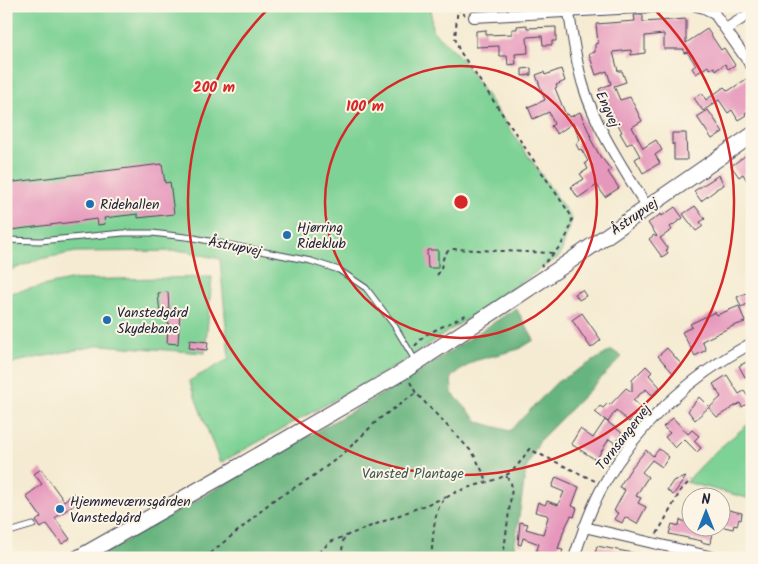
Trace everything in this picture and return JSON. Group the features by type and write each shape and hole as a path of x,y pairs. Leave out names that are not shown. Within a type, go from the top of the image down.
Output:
{"street":[{"path":"474,17 672,6"},
{"path":"696,6 714,13 752,67"},
{"path":"726,29 752,12"},
{"name":"Engvej","path":"570,13 576,60 584,90 598,124 647,207"},
{"name":"Åstrupvej","path":"78,558 221,477 560,268 752,135"},
{"name":"Tornsangervej","path":"574,558 584,526 604,485 622,456 646,425 674,397 705,372 752,343"},
{"path":"584,526 653,542 693,555 717,558"}],"lane":[{"name":"Åstrupvej","path":"6,240 40,241 123,233 152,233 194,238 311,261 339,270 366,288 384,310 413,357"},
{"path":"6,533 33,525"}],"path":[{"path":"458,6 455,38 459,50 572,217 572,222 563,241 554,253 539,267"},
{"path":"437,275 441,271 443,256 452,249 554,253"},
{"path":"413,357 425,335 474,311"},
{"path":"204,558 272,501 312,477 343,454 380,419 416,393 473,453 488,482"},
{"path":"313,558 330,542 344,536 506,476 518,465 528,449 604,485"},
{"path":"503,558 512,488 506,476"},
{"path":"653,542 664,518 681,490 691,480"},
{"path":"431,558 437,516 440,506 446,497"},
{"path":"341,558 344,536"}],"green space":[{"name":"Hjørring Rideklub","path":"13,6 431,6 432,30 460,57 572,219 560,256 403,362 220,463 189,381 229,359 220,259 185,251 76,252 40,259 6,272 6,9"},
{"name":"Vanstedgård Skydebane","path":"212,277 205,353 101,345 15,362 6,369 6,294 70,280"},
{"name":"Vansted Plantage","path":"516,308 534,340 519,349 474,361 451,377 452,393 479,422 510,431 557,382 612,350 622,357 540,440 526,469 513,558 96,558 413,376"},
{"path":"752,421 751,499 730,494 730,486 701,486 686,482 716,451"}],"building":[{"path":"634,15 643,15 643,22 686,19 686,43 707,29 721,50 724,48 735,65 728,69 725,64 716,70 714,67 710,69 708,66 696,74 692,68 696,65 687,52 684,53 684,49 664,49 664,34 645,36 645,53 631,55 631,50 613,52 618,71 622,71 626,82 614,86 620,100 630,97 642,121 632,127 643,148 656,140 662,150 655,155 660,163 643,173 635,159 640,156 632,142 627,145 599,89 611,84 607,71 596,75 589,54 595,52 595,44 598,43 596,24 635,21"},
{"path":"527,25 527,28 556,27 556,41 552,41 552,45 543,45 542,36 527,37 528,53 515,54 516,64 508,65 507,56 499,56 499,46 476,47 476,31 486,30 486,35 512,34 512,29 517,29 517,26"},
{"path":"531,68 531,75 522,76 522,69"},
{"path":"561,69 565,81 556,85 557,87 555,88 566,115 568,114 570,117 580,112 590,138 601,158 611,170 608,172 619,188 605,197 597,185 578,198 571,187 584,179 580,174 588,169 585,163 588,161 576,144 580,139 573,123 557,134 551,126 554,124 549,112 533,119 528,107 545,100 536,75 544,72 545,75"},
{"path":"748,78 752,83 752,109 738,120 732,110 728,113 719,100 703,111 694,98 702,93 706,100 724,87 728,91"},
{"path":"708,110 723,132 712,139 697,117"},
{"path":"672,133 686,133 687,160 674,160"},
{"path":"752,151 752,189 743,174 739,177 731,166"},
{"name":"Ridehallen","path":"162,164 165,183 170,182 174,214 138,218 138,214 104,218 105,224 98,225 97,219 11,230 6,183"},
{"path":"719,175 724,185 701,201 694,191"},
{"path":"695,206 705,219 700,222 703,226 696,231 683,214"},
{"path":"675,207 683,218 670,227 672,230 660,238 668,249 666,250 668,253 662,257 649,239 654,235 657,236 648,223"},
{"path":"427,250 438,250 438,268 428,268"},
{"path":"582,290 586,296 579,300 575,294"},
{"path":"752,291 752,302 741,307 737,297"},
{"path":"168,292 169,310 180,311 178,344 167,343 169,313 160,314 158,293"},
{"path":"739,306 745,322 702,341 706,350 695,356 682,332 692,327 690,324 715,312 717,315"},
{"path":"582,313 601,340 591,348 572,320"},
{"path":"190,340 208,342 207,350 189,348"},
{"path":"667,348 682,365 673,373 658,356"},
{"path":"752,359 752,373 745,377 739,366"},
{"path":"646,366 652,372 649,375 660,387 652,395 646,389 633,400 641,407 629,422 616,410 608,422 595,412 600,406 603,408 608,403 610,405 626,388 632,392 632,380"},
{"path":"727,375 739,394 744,391 751,401 742,407 740,403 717,417 709,408 721,397 713,384"},
{"path":"699,397 709,407 695,420 688,411"},
{"path":"673,418 688,434 692,430 699,436 694,441 701,448 697,452 684,439 675,448 665,437 670,433 663,427"},
{"path":"605,420 622,433 615,443 609,439 596,460 571,444 580,429 593,438"},
{"path":"659,449 669,457 662,467 652,460 642,472 648,477 636,496 641,498 638,503 646,507 637,524 625,517 622,523 614,519 618,513 614,511 625,490 619,487 646,450 653,456"},
{"name":"Hjemmeværnsgården Vanstedgård","path":"41,469 64,501 74,493 79,501 55,518 70,539 62,544 47,524 41,528 36,521 41,517 26,496 42,484 34,474"},
{"path":"556,477 579,487 572,506 577,508 574,517 571,516 564,530 558,549 563,550 560,558 538,558 539,556 535,555 539,544 523,538 521,545 518,544 520,522 528,524 526,529 543,534 548,517 547,515 535,512 538,502 545,505 547,501 558,505 564,492 552,487"},
{"path":"686,477 673,495 667,490 673,481"},
{"path":"730,510 742,513 741,520 739,519 737,526 734,525 733,529 730,528"},
{"path":"680,520 680,536 711,536 710,544 669,534 672,524 679,526"},
{"path":"597,546 643,555 642,558 594,558"}],"waterway":[{"path":"6,10 14,6"}],"place":[{"name":"Ridehallen","path":"90,204"},
{"name":"Hjørring Rideklub","path":"287,235"},
{"name":"Vanstedgård Skydebane","path":"107,320"},
{"name":"Hjemmeværnsgården Vanstedgård","path":"60,509"}]}
